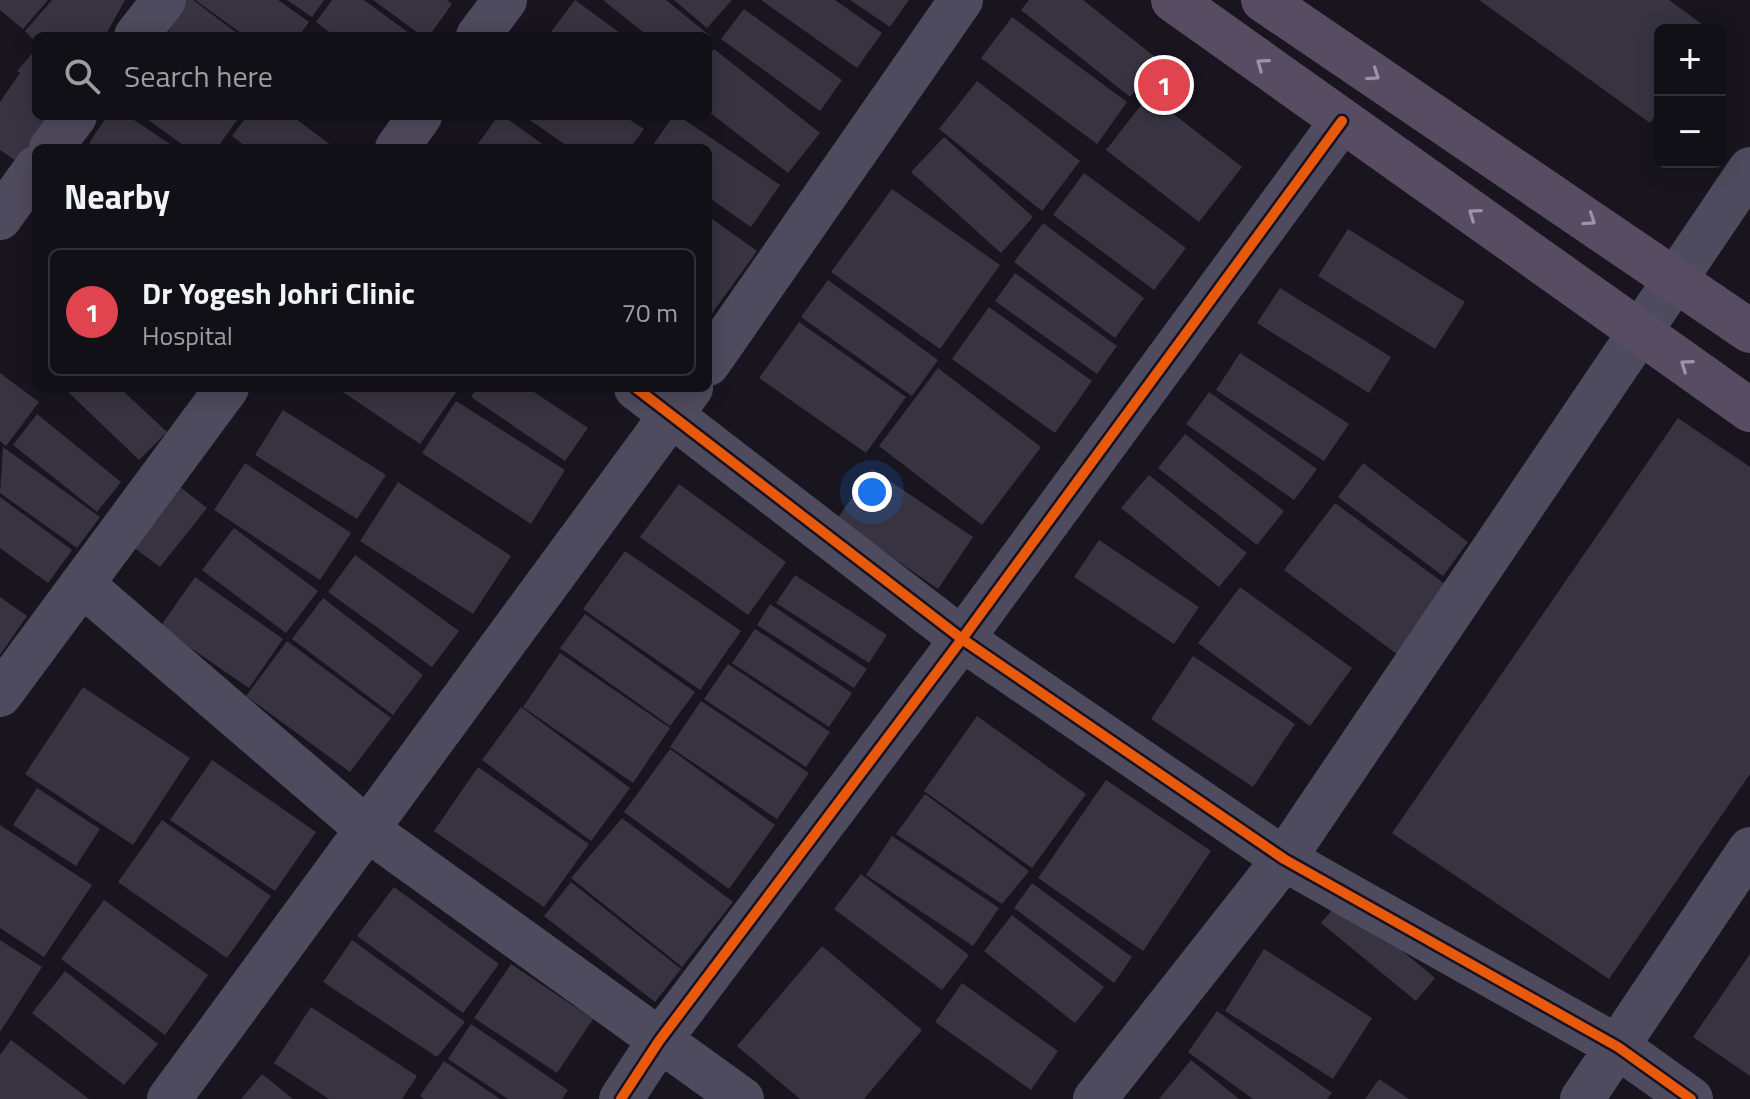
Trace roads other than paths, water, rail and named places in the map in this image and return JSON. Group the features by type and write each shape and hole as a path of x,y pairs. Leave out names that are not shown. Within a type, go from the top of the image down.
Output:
{"main road":[{"path":"1173,0 1750,410"},
{"path":"1263,0 1678,279 1750,331"}],"street":[{"path":"139,32 164,0"},
{"path":"481,32 505,0"},
{"path":"712,358 961,0"},
{"path":"54,144 72,120"},
{"path":"400,144 417,120"},
{"path":"621,1099 659,1041 962,639 1342,121"},
{"path":"1095,1099 1284,859 1750,169"},
{"path":"0,695 224,392"},
{"path":"650,392 682,401 962,639 1284,859 1618,1047 1691,1099"},
{"path":"169,1099 682,401"},
{"path":"83,585 368,830 742,1099"},
{"path":"1582,1099 1750,849"}],"place":[{"name":"Dr Yogesh Johri Clinic","path":"1164,85"}]}
